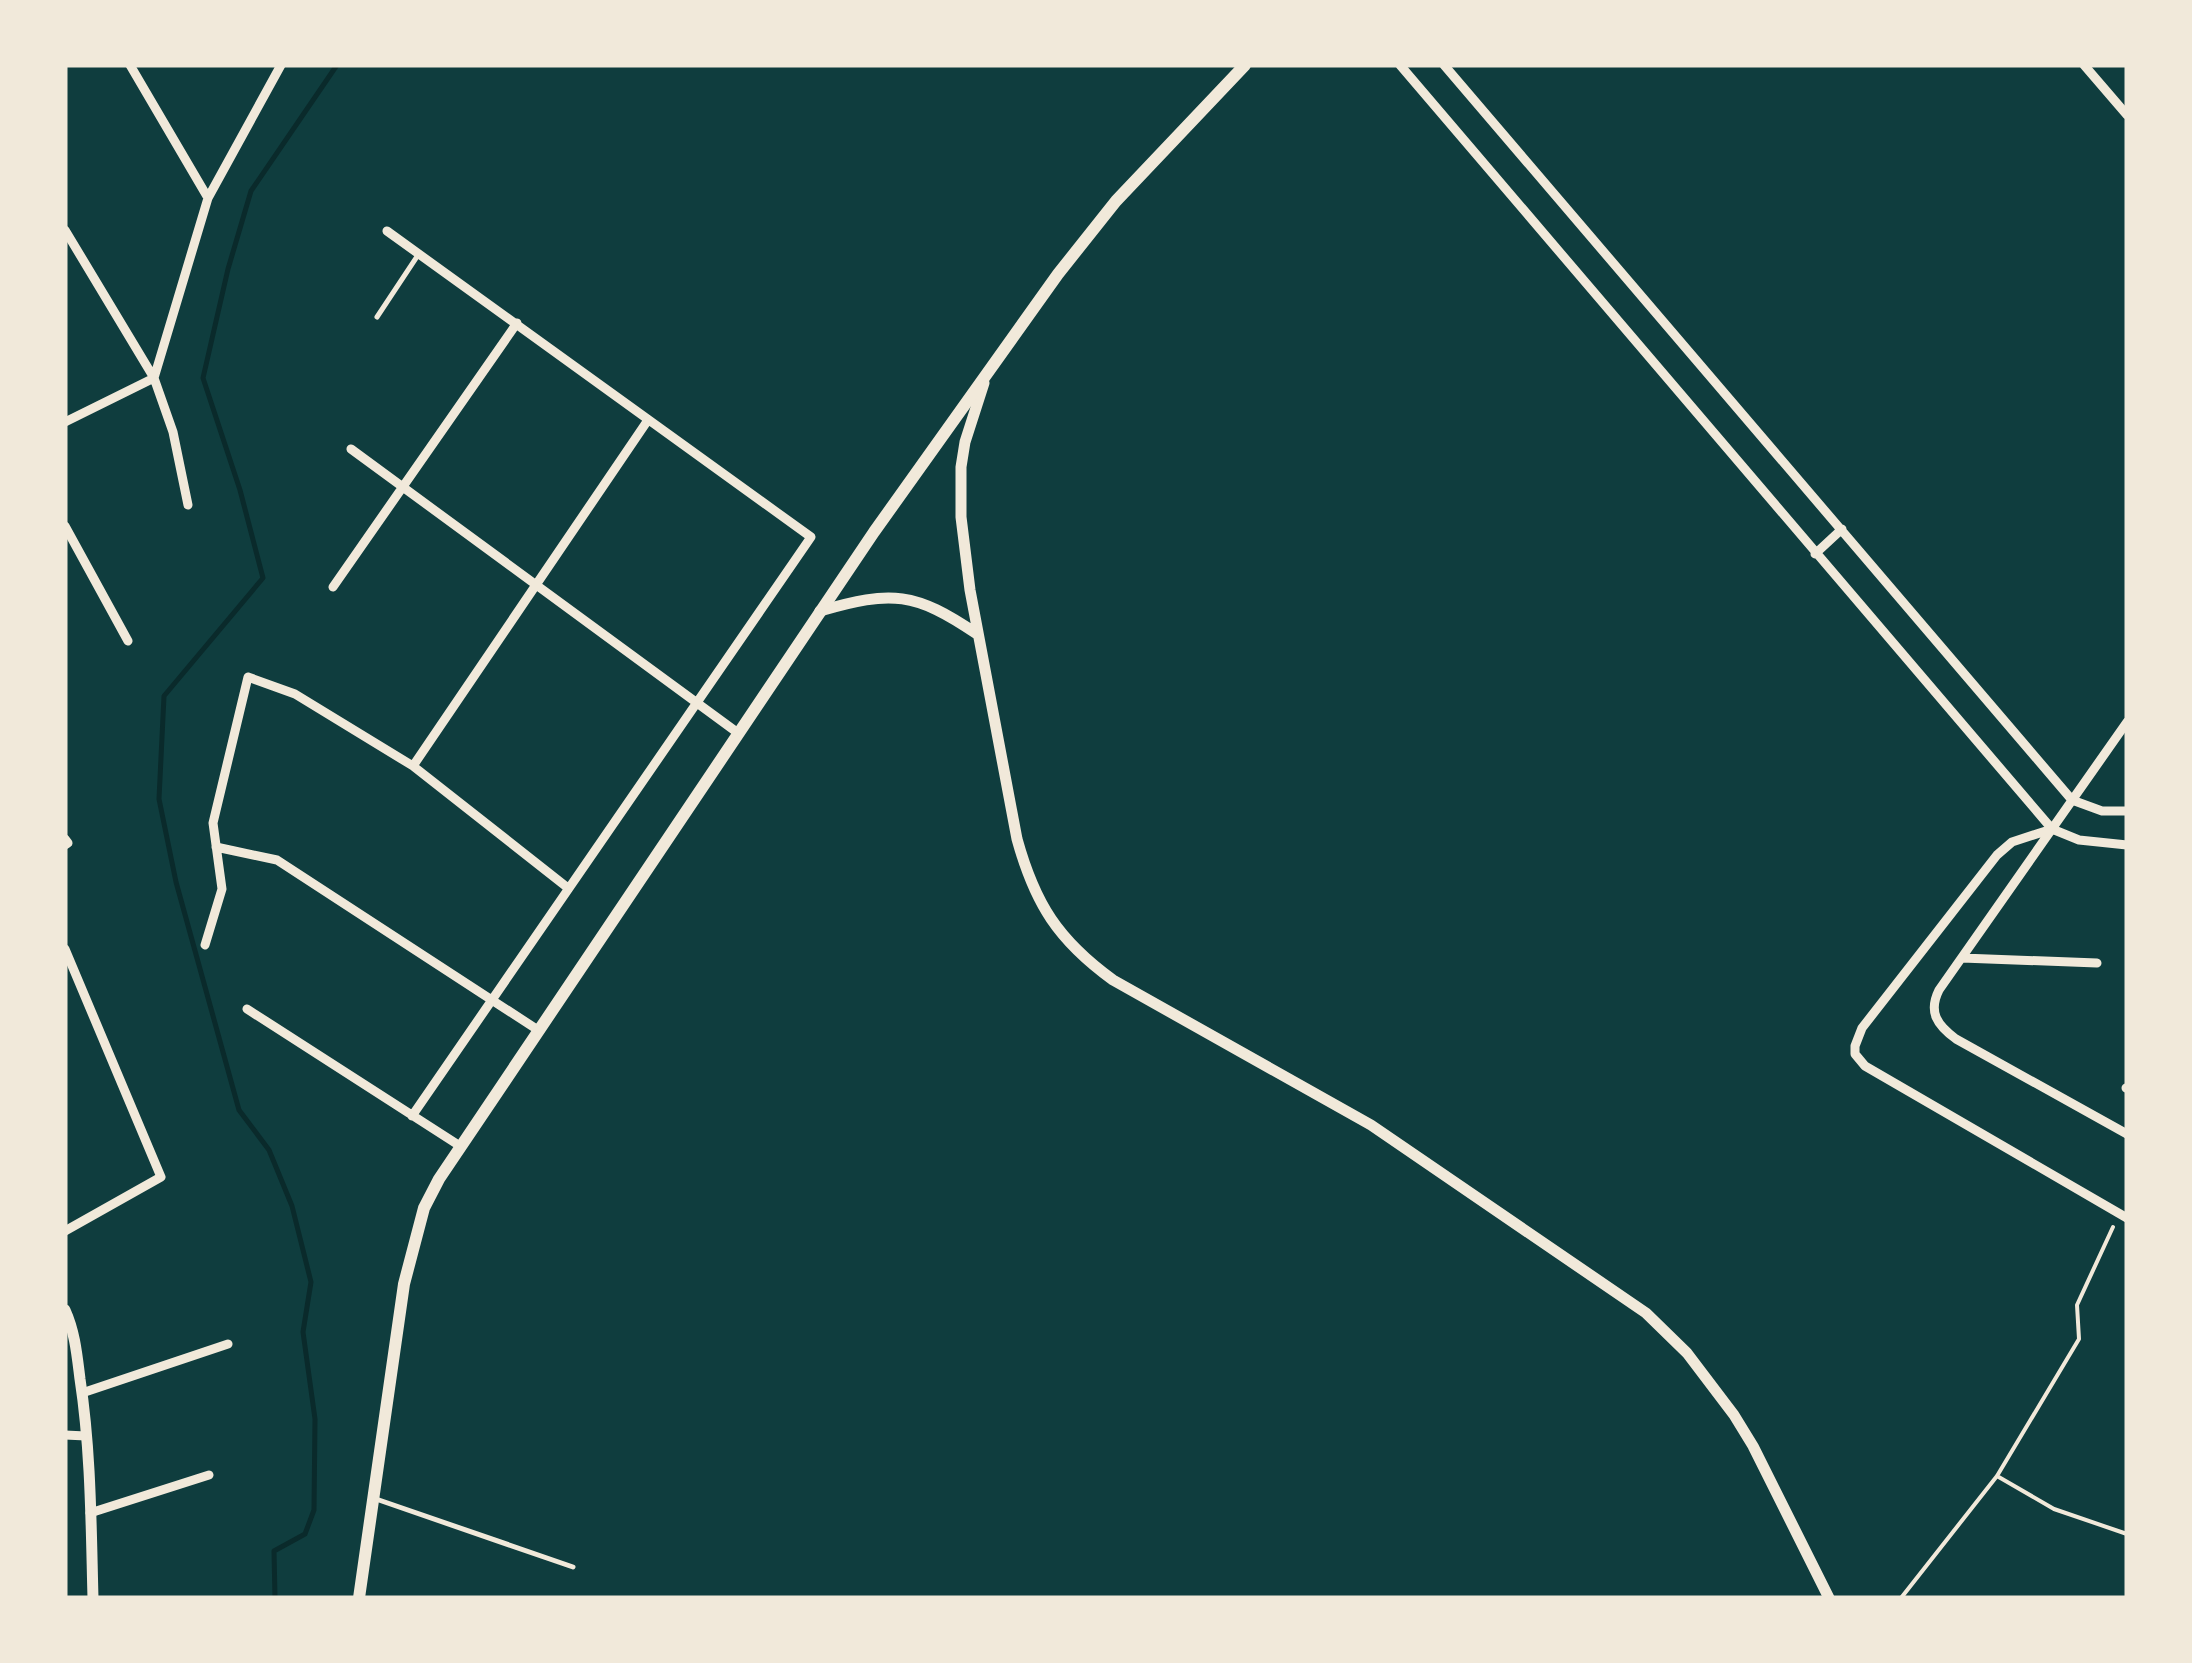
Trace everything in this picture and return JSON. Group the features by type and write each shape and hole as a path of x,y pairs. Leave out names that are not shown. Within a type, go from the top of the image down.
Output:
{"main road":[{"path":"359,1598 409,1258 424,1208 460,1146 738,732 988,372 1116,201 1244,65"}],"street":[{"path":"130,65 208,198"},
{"path":"65,422 154,378 208,198 282,65"},
{"path":"1400,65 2052,829 2078,840 2127,845"},
{"path":"1444,65 2072,800 2102,812 2127,812"},
{"path":"2084,65 2127,115"},
{"path":"65,230 154,378 173,432 188,505"},
{"path":"387,231 811,538 412,1116"},
{"path":"334,587 517,323"},
{"path":"988,372 971,417 961,467 962,532 1020,850 1039,903 1065,939 1113,980 1383,1132 1646,1313 1687,1352 1734,1415 1829,1598"},
{"path":"413,766 648,420"},
{"path":"351,449 738,732"},
{"path":"65,526 128,641"},
{"path":"1815,554 1842,529"},
{"path":"820,611 873,597 917,600 978,634"},
{"path":"205,946 222,889 213,823 248,677 295,694 413,766 568,888"},
{"path":"2127,722 1934,1000 1934,1017 1956,1039 2127,1134"},
{"path":"2052,829 2012,842 1997,856 1862,1028 1855,1054 1865,1066 2123,1216"},
{"path":"216,848 278,860 538,1030"},
{"path":"65,949 161,1177 65,1231"},
{"path":"1962,958 2097,963"},
{"path":"247,1009 460,1146"},
{"path":"65,1310 72,1327 82,1393 93,1598"},
{"path":"82,1393 228,1344"},
{"path":"65,1435 86,1436"},
{"path":"90,1513 209,1475"}],"lane":[{"path":"376,317 419,252"},
{"path":"374,1498 573,1567"}],"path":[{"path":"1901,1598 1997,1476 2080,1339 2077,1306 2123,1216"},
{"path":"1997,1476 2054,1509 2127,1534"}],"waterway":[{"path":"275,1598 274,1551 305,1534 314,1510 315,1419 303,1332 311,1282 292,1206 269,1150 239,1110 176,882 159,799 164,696 263,578 240,490 203,378 228,269 251,191 337,65"}]}
